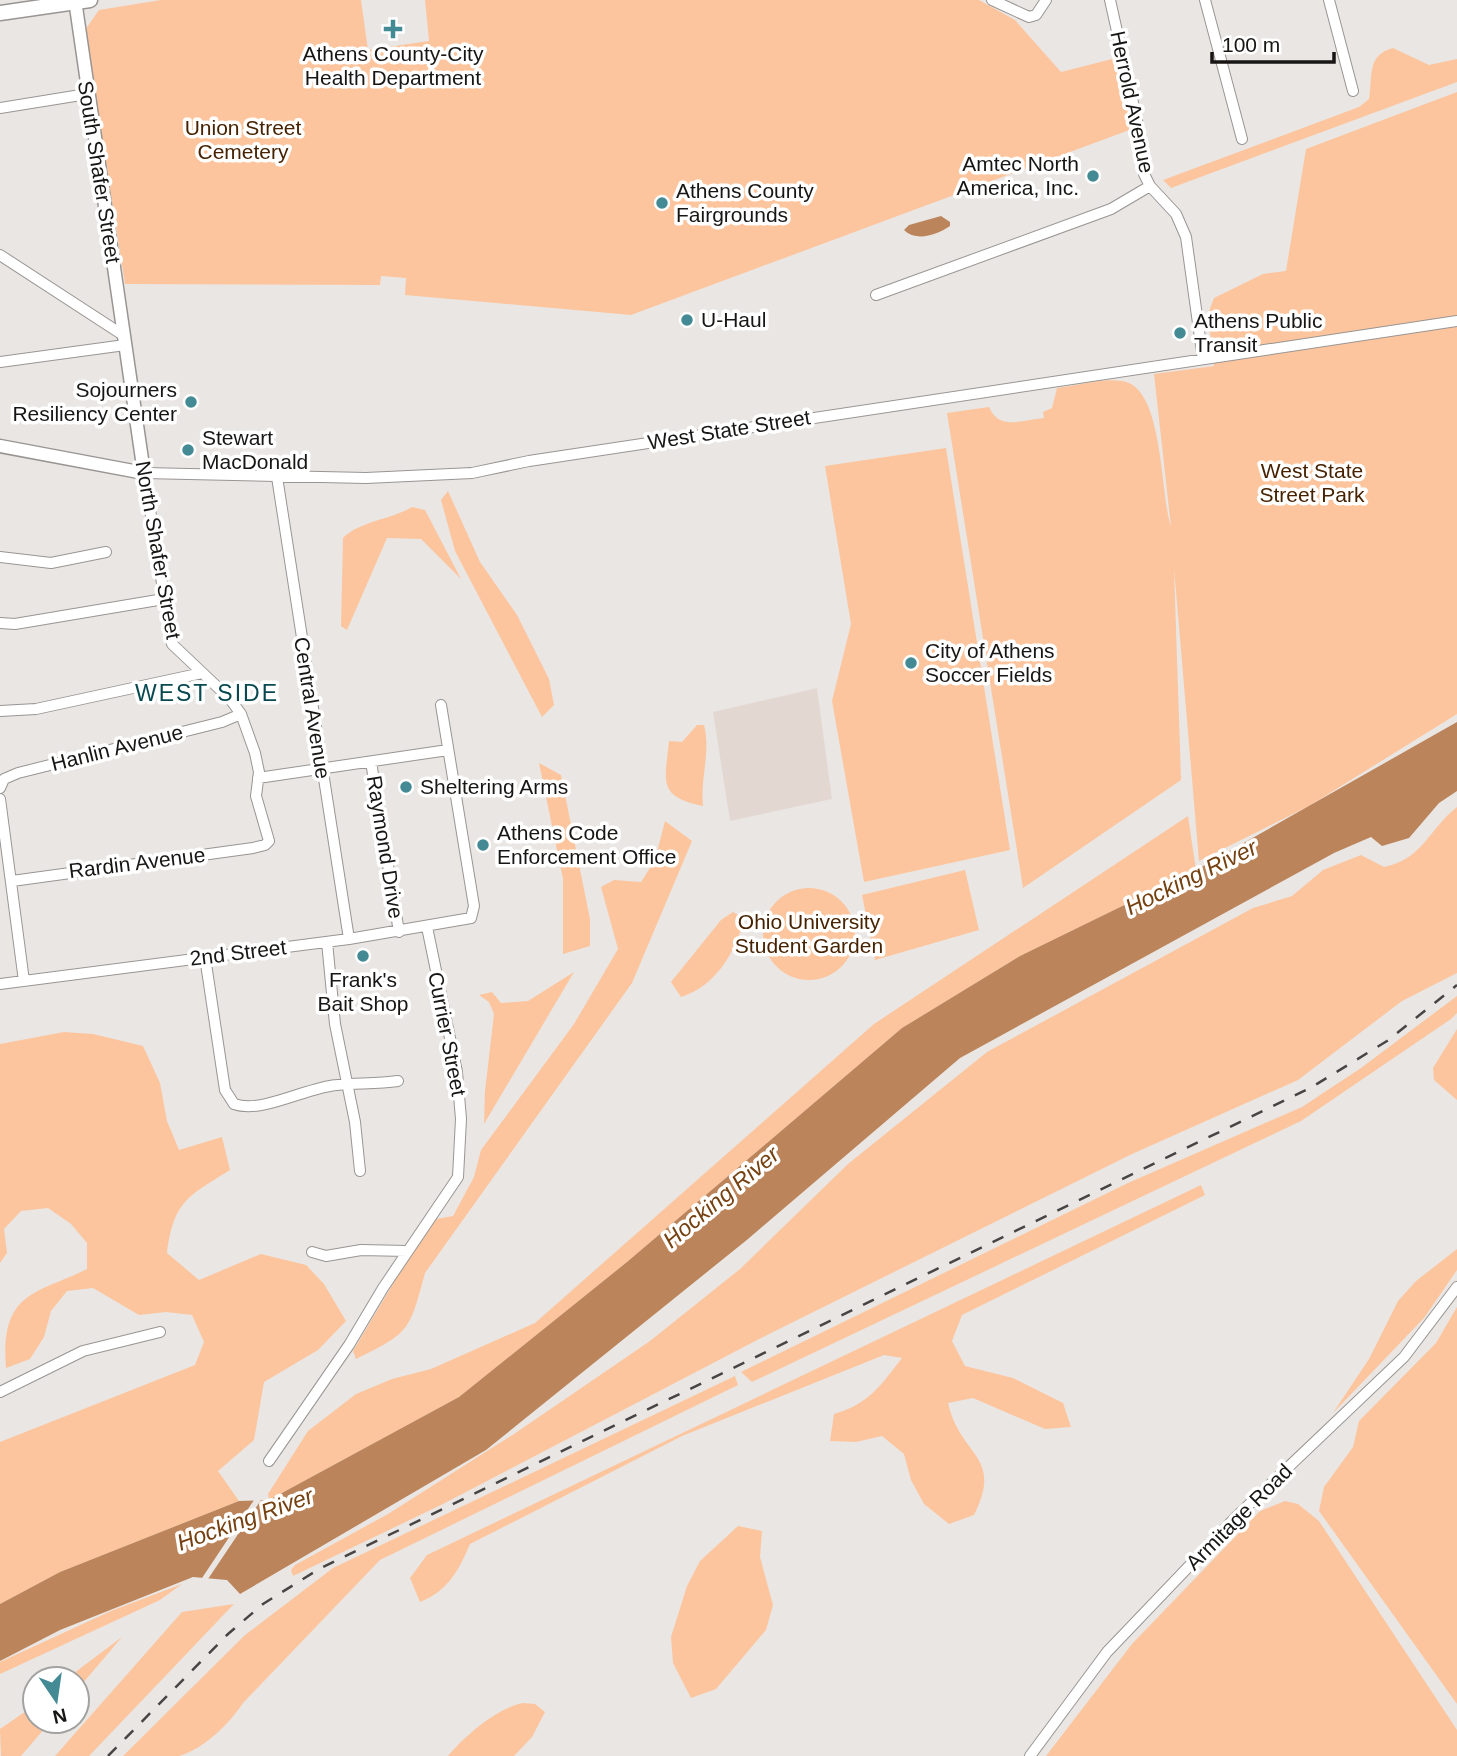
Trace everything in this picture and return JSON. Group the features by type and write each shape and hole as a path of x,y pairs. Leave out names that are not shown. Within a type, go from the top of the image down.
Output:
{"main road":[{"path":"0,13 80,1"}],"street":[{"path":"992,0 1029,17 1039,12 1046,0"},
{"name":"Herrold Avenue","path":"1110,0 1140,134 1144,174 1150,186 1176,214 1186,237 1203,359"},
{"path":"1205,0 1242,139"},
{"path":"1329,0 1353,91"},
{"name":"South Shafer Street","path":"80,1 87,94 124,340"},
{"path":"0,108 87,94"},
{"path":"876,295 1111,209 1150,186"},
{"path":"0,256 124,340"},
{"name":"West State Street","path":"0,446 144,473 366,478 472,473 529,461 1457,321"},
{"path":"0,362 124,340"},
{"name":"North Shafer Street","path":"124,340 172,644 230,699 240,715 251,740 258,779 256,796 270,838 262,846"},
{"name":"Central Avenue","path":"277,477 349,939"},
{"path":"0,557 51,563 106,552"},
{"path":"0,623 16,624 164,599"},
{"path":"0,711 36,709 202,673"},
{"path":"258,779 448,750 441,705"},
{"name":"Hanlin Avenue","path":"0,788 4,779 18,773 222,722 240,715"},
{"name":"2nd Street","path":"0,984 399,932 474,916 448,750"},
{"name":"Raymond Drive","path":"372,762 399,932"},
{"path":"0,799 24,981"},
{"name":"Rardin Avenue","path":"12,881 262,846"},
{"name":"Currier Street","path":"268,1461 349,1345 407,1251 447,1197 460,1165 457,1072 427,927"},
{"path":"327,942 335,1024 360,1171"},
{"path":"205,957 225,1090 231,1102 243,1106 347,1085 398,1081"},
{"path":"312,1252 334,1256 362,1250 407,1251"},
{"name":"Armitage Road","path":"1030,1756 1107,1652 1237,1516 1404,1357 1428,1330 1457,1287"},
{"path":"0,1392 83,1351 160,1332"}],"shaded area":[{"path":"817,688 832,799 730,821 713,712"}],"green space":[{"name":"Athens County Fairgrounds","path":"161,0 361,0 368,50 429,41 425,0 979,0 1015,20 1061,72 1116,58 1132,129 631,315 405,295 406,278 381,276 380,285 125,284 85,30 99,10"},
{"path":"1393,48 1429,65 1457,59 1457,82 1171,188 1163,180 1359,107 1369,99 1375,61 1384,51"},
{"name":"West State Street Park","path":"1457,92 1457,714 1309,806 1199,861 1174,568 1181,780 1023,888 947,413 989,407 993,414 1005,422 1020,422 1044,418 1043,412 1052,408 1057,388 1114,380 1136,387 1146,401 1153,421 1171,527 1154,374 1214,366 1208,314 1214,298 1263,274 1286,271 1306,149"},
{"name":"City of Athens Soccer Fields","path":"946,448 1010,850 864,882 832,701 851,624 825,466"},
{"path":"448,491 480,562 517,615 549,679 554,705 542,717 455,551 441,500"},
{"path":"412,507 425,510 461,579 421,539 387,538 347,630 341,626 343,538 358,528"},
{"path":"697,725 704,725 706,735 703,806 688,802 671,792 666,777 669,741 682,742"},
{"path":"539,763 561,775 590,919 590,946 563,954 563,879"},
{"path":"1457,807 1457,973 1402,1001 1298,1080 1132,1154 769,1334 443,1504 293,1576 291,1570 295,1565 388,1514 514,1434 650,1341 740,1269 848,1164 987,1052 1253,908 1292,896 1323,870 1361,855 1384,867 1397,863 1417,851"},
{"path":"1188,816 1196,870 1020,956 902,1028 627,1262 459,1397 269,1500 268,1494 308,1431 356,1394 392,1379 431,1369 535,1323 874,1024"},
{"path":"665,821 692,841 632,983 425,1273 411,1319 405,1328 388,1342 356,1359 353,1351 431,1220 453,1216 474,1177 481,1150 574,1024 618,949 601,887 614,880 641,882 655,860"},
{"name":"Ohio University Student Garden","path":"965,870 979,930 875,960 862,895"},
{"name":"Ohio University Student Garden","path":"809,888 827,892 841,902 851,916 855,934 851,952 841,966 827,976 809,980 791,976 777,966 767,952 763,934 767,916 777,902 791,892"},
{"path":"733,912 744,918 730,955 704,985 681,997 671,982 721,920"},
{"path":"574,972 484,1124 494,1014 489,1002 479,995 492,992 501,1003 528,1001"},
{"path":"1457,996 1457,1013 1451,1019 1301,1121 752,1382 741,1372 1128,1183 1302,1107 1361,1068"},
{"path":"1457,1029 1457,1100 1434,1080 1433,1068"},
{"path":"64,1032 93,1034 143,1046 160,1083 167,1121 179,1150 222,1137 230,1170 185,1202 174,1222 167,1253 199,1280 261,1254 306,1265 324,1284 346,1321 318,1350 264,1382 254,1440 218,1471 239,1501 60,1572 0,1604 0,1442 195,1365 204,1342 192,1315 166,1312 139,1315 93,1288 67,1291 51,1311 44,1337 30,1359 6,1368 9,1324 16,1309 38,1291 87,1269 87,1243 71,1224 48,1208 21,1211 4,1229 7,1253 0,1263 0,1044"},
{"path":"1201,1185 1205,1195 962,1315 952,1341 965,1366 1013,1378 1063,1403 1071,1427 1045,1429 973,1398 948,1403 961,1435 982,1467 982,1495 974,1515 949,1524 924,1504 911,1480 904,1454 882,1436 856,1442 830,1441 834,1414 865,1399 902,1358 884,1355 682,1436 470,1544 445,1586 420,1602 410,1578 427,1555"},
{"path":"1457,1249 1457,1270 1424,1318 1333,1413 1369,1359 1398,1301 1416,1281"},
{"path":"1457,1307 1457,1704 1319,1511 1324,1487 1353,1447 1359,1421 1436,1343"},
{"path":"735,1376 738,1385 380,1560 243,1703 231,1719 198,1748 179,1756 123,1756 245,1635 333,1568"},
{"path":"1285,1501 1298,1504 1319,1521 1457,1730 1457,1756 1046,1756 1132,1644 1260,1511"},
{"path":"738,1526 762,1531 760,1557 773,1605 766,1630 716,1689 691,1698 673,1663 671,1637 687,1586 700,1561"},
{"path":"182,1584 160,1600 0,1674 0,1662 111,1611"},
{"path":"234,1604 89,1756 55,1756 74,1735 91,1735 91,1715 182,1612"},
{"path":"122,1637 91,1674 91,1665 85,1665"},
{"path":"523,1703 535,1704 545,1712 532,1737 514,1756 448,1756 482,1724"},
{"path":"21,1715 21,1735 39,1735 21,1756 1,1756 0,1729"}],"water":[{"path":"941,216 950,222 950,226 939,232 914,236 904,230 909,225"},
{"name":"Hocking River","path":"1457,722 1457,791 1439,803 1409,838 1382,846 1371,837 1334,853 960,1058 748,1239 486,1450 240,1594 227,1580 193,1577 60,1630 0,1661 0,1604 60,1572 239,1501 269,1500 459,1397 627,1262 902,1028 1020,956 1196,870"}],"pier":[{"path":"256,1497 263,1497 206,1582 200,1581"}],"railway":[{"path":"108,1756 228,1634 263,1604 319,1569 1312,1087 1387,1041 1457,985"}],"place":[{"name":"Athens County-City Health Department","path":"393,29"},
{"name":"Amtec North America, Inc.","path":"1093,176"},
{"name":"Athens County Fairgrounds","path":"662,203"},
{"name":"U-Haul","path":"687,320"},
{"name":"Athens Public Transit","path":"1180,333"},
{"name":"Sojourners Resiliency Center","path":"191,402"},
{"name":"Stewart MacDonald","path":"188,450"},
{"name":"City of Athens Soccer Fields","path":"911,663"},
{"name":"Sheltering Arms","path":"406,787"},
{"name":"Athens Code Enforcement Office","path":"483,845"},
{"name":"Frank's Bait Shop","path":"363,956"}],"district":[{"name":"WEST SIDE","path":"207,693"}],"park label":[{"name":"Union Street Cemetery","path":"243,140"}]}
